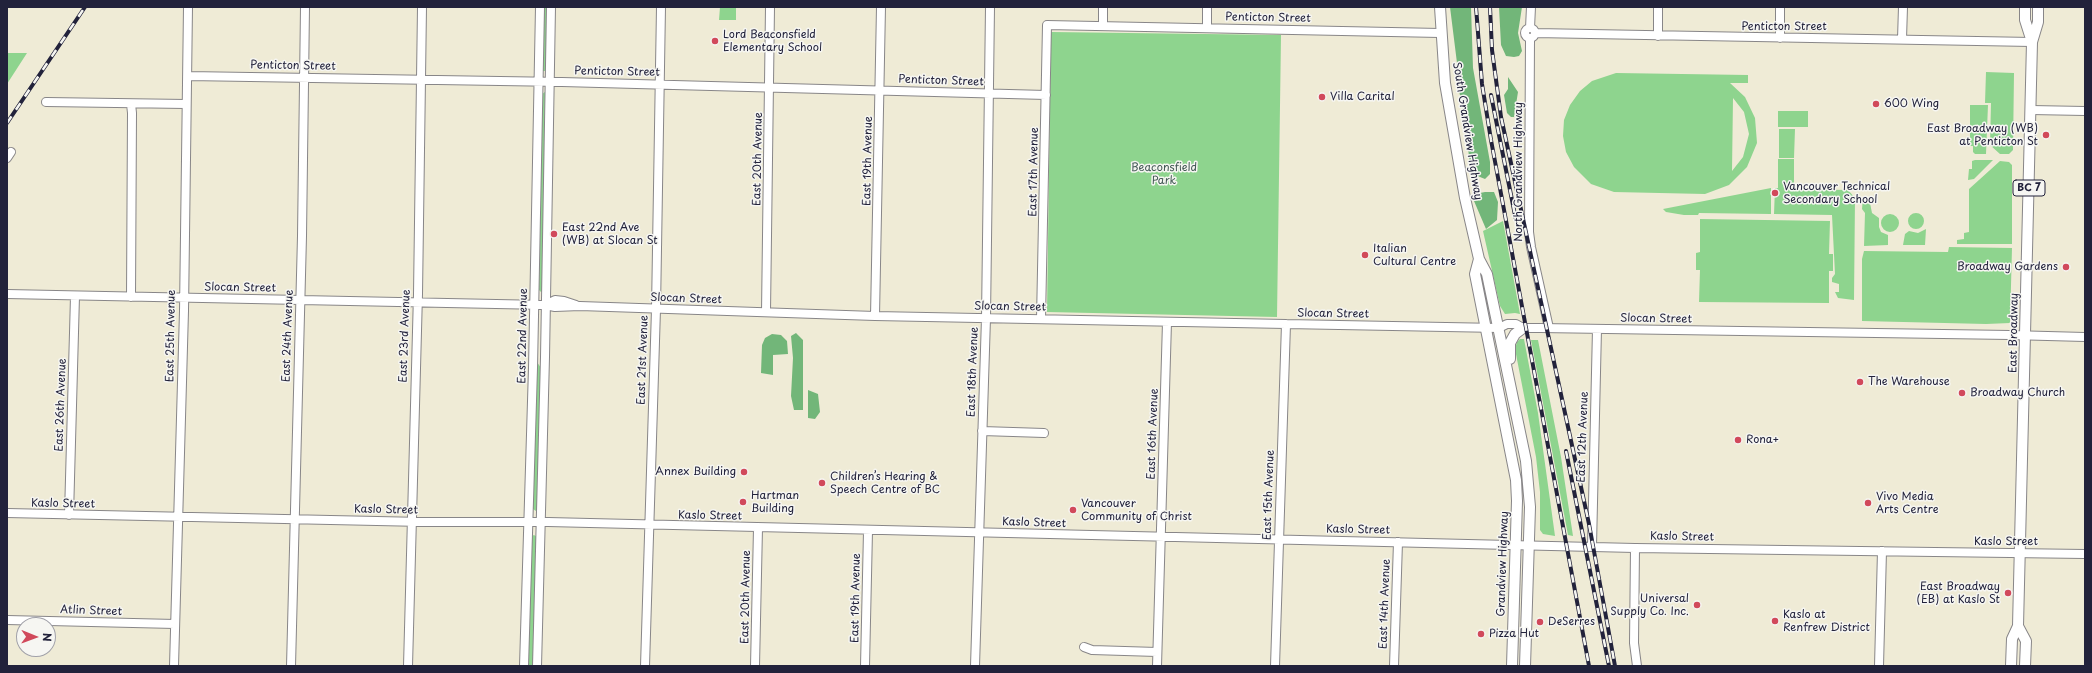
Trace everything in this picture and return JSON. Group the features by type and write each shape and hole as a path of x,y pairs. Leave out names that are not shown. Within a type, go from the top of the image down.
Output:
{"main road":[{"name":"South Grandview Highway","path":"1440,7 1440,33 1446,91 1466,198 1479,259 1487,274 1511,383 1526,461 1529,485 1529,546"},
{"name":"East Broadway","path":"2025,7 2025,20 2032,42"},
{"name":"East Broadway","path":"2011,666 2012,639 2018,626 2032,42 2038,22 2038,7"},
{"name":"South Grandview Highway","path":"1479,259 1475,274 1513,463"},
{"path":"1511,383 1510,343 1515,334 1523,328"},
{"name":"Grandview Highway","path":"1512,666 1517,501 1513,463"},
{"path":"1525,666 1529,546"},
{"name":"East Broadway","path":"2018,626 2026,641 2025,666"}],"street":[{"name":"East 25th Avenue","path":"174,666 184,298 188,7"},
{"name":"East 24th Avenue","path":"291,666 305,76 305,7"},
{"name":"East 23rd Avenue","path":"408,666 417,303 422,7"},
{"name":"East 22nd Avenue","path":"524,666 534,305 540,7"},
{"name":"East 22nd Avenue","path":"537,666 551,7"},
{"name":"East 21st Avenue","path":"645,666 656,309 661,84 661,7"},
{"name":"East 20th Avenue","path":"766,312 770,7"},
{"name":"East 19th Avenue","path":"875,316 881,7"},
{"name":"East 18th Avenue","path":"975,666 986,318 990,7"},
{"path":"1103,7 1103,26"},
{"path":"1207,7 1207,28"},
{"name":"North Grandview Highway","path":"1531,7 1532,33 1529,232 1549,328"},
{"path":"1658,7 1658,36"},
{"path":"1780,7 1780,38"},
{"path":"1902,39 1903,7"},
{"name":"Penticton Street","path":"1047,25 1440,33"},
{"name":"East 17th Avenue","path":"1041,319 1047,25"},
{"name":"Penticton Street","path":"1532,33 2032,42"},
{"name":"Penticton Street","path":"188,76 305,76 550,81 1046,95"},
{"path":"46,102 186,104"},
{"path":"131,104 131,297"},
{"path":"2031,110 2085,111"},
{"name":"Slocan Street","path":"7,294 545,305 555,307 580,306 875,316 1485,328 1499,328 1507,324 1516,324 1523,328 2085,337"},
{"name":"East 26th Avenue","path":"69,516 75,296"},
{"name":"East 16th Avenue","path":"1157,666 1167,322"},
{"name":"East 15th Avenue","path":"1275,666 1286,324"},
{"name":"East 12th Avenue","path":"1592,546 1597,329"},
{"path":"982,431 1044,433"},
{"name":"Kaslo Street","path":"7,513 69,516 411,522 541,522 649,526 1529,546 2085,554"},
{"name":"East 20th Avenue","path":"755,666 758,528"},
{"name":"East 19th Avenue","path":"865,666 868,531"},
{"name":"East 14th Avenue","path":"1394,666 1398,542"},
{"path":"1635,548 1634,643 1637,666"},
{"path":"1878,666 1882,551"},
{"name":"Atlin Street","path":"7,620 175,624"},
{"path":"1084,646 1092,650 1157,652"}],"green space":[{"path":"543,7 548,7 547,71 543,71"},
{"path":"720,7 736,7 736,20 719,20"},
{"path":"1450,7 1471,7 1473,68 1490,162 1490,174 1485,179 1475,175 1470,165 1464,114 1455,72 1457,63"},
{"path":"1499,7 1522,7 1518,33 1522,51 1519,56 1506,56 1501,45"},
{"name":"Beaconsfield Park","path":"1051,32 1281,35 1277,317 1047,312"},
{"path":"7,53 27,53 7,84"},
{"path":"1986,72 2014,73 2013,150 2009,154 2000,154 1990,145 1991,103 1985,103"},
{"path":"1616,73 1748,75 1748,83 1730,83 1745,97 1755,118 1757,143 1747,167 1729,185 1705,194 1614,192 1591,184 1574,167 1566,152 1563,136 1564,120 1570,105 1580,91 1592,81","holes":["1733,98 1744,112 1749,134 1743,157 1732,171"]},
{"path":"1508,77 1518,92 1514,117 1511,117 1507,113 1504,95 1508,89"},
{"path":"545,92 543,291 541,292 539,290 542,94"},
{"path":"1970,105 1988,105 1986,154 1975,154 1973,152 1973,146 1970,146"},
{"path":"1778,111 1808,111 1808,127 1778,127"},
{"path":"1779,129 1795,129 1794,158 1779,158"},
{"path":"1778,159 1794,159 1794,189 1848,190 1855,198 1854,300 1838,298 1835,292 1839,292 1839,284 1832,282 1832,278 1835,274 1832,215 1774,214 1775,188 1778,188"},
{"path":"1993,160 1974,179 1968,180 1969,169 1972,169 1972,161"},
{"path":"2000,161 2009,162 2012,165 2012,244 1957,244 1957,240 1964,239 1964,233 1969,232 1969,189"},
{"path":"1771,188 1771,214 1699,213 1698,215 1684,215 1666,212 1663,209"},
{"path":"1494,192 1498,202 1497,220 1486,229 1474,201 1475,194"},
{"path":"1863,198 1869,198 1872,213 1879,218 1879,227 1881,232 1888,235 1888,245 1864,246 1865,213 1862,209"},
{"path":"1913,213 1919,213 1924,218 1922,227 1919,229 1913,229 1908,224 1908,218"},
{"path":"1890,214 1896,217 1899,223 1896,229 1890,232 1884,229 1881,223 1884,217"},
{"path":"1700,219 1830,221 1829,254 1833,254 1833,271 1829,271 1829,303 1699,302 1700,270 1696,270 1696,253 1700,252"},
{"path":"1503,221 1520,314 1505,314 1500,306 1483,231"},
{"path":"1926,229 1925,245 1903,245 1905,234 1909,231 1918,233"},
{"path":"1949,247 2012,248 2010,323 1986,324 1862,321 1862,259 1864,251 1948,252"},
{"path":"796,333 803,340 803,410 794,410 791,396 793,358 791,336"},
{"path":"772,334 781,335 787,341 788,354 773,355 773,375 761,373 762,345 765,338"},
{"path":"1520,339 1524,339 1538,413 1555,536 1543,534 1540,530 1540,492 1536,457 1515,349 1517,342"},
{"path":"1531,340 1538,340 1561,457 1573,536 1568,535"},
{"path":"537,362 541,368 538,508 536,511 533,509"},
{"path":"808,390 818,394 820,412 815,419 808,418"},
{"path":"534,535 537,537 533,666 528,666 532,536"}],"railway":[{"path":"7,123 85,7"},
{"path":"1476,7 1482,84 1491,140 1589,666"},
{"path":"1490,7 1492,50 1501,117 1589,524 1615,666"},
{"path":"1491,95 1516,220"},
{"path":"1566,451 1609,666"}],"place":[{"name":"Lord Beaconsfield Elementary School","path":"715,41"},
{"name":"Villa Carital","path":"1322,97"},
{"name":"600 Wing","path":"1876,104"},
{"name":"East Broadway (WB) at Penticton St","path":"2046,135"},
{"name":"Vancouver Technical Secondary School","path":"1775,193"},
{"name":"East 22nd Ave (WB) at Slocan St","path":"554,234"},
{"name":"Italian Cultural Centre","path":"1365,255"},
{"name":"Broadway Gardens","path":"2066,267"},
{"name":"The Warehouse","path":"1860,382"},
{"name":"Broadway Church","path":"1962,393"},
{"name":"Rona+","path":"1738,440"},
{"name":"Annex Building","path":"744,472"},
{"name":"Children’s Hearing & Speech Centre of BC","path":"822,483"},
{"name":"Hartman Building","path":"743,502"},
{"name":"Vivo Media Arts Centre","path":"1868,503"},
{"name":"Vancouver Community of Christ","path":"1073,510"},
{"name":"East Broadway (EB) at Kaslo St","path":"2008,593"},
{"name":"Universal Supply Co. Inc.","path":"1697,605"},
{"name":"Kaslo at Renfrew District","path":"1775,621"},
{"name":"DeSerres","path":"1540,622"},
{"name":"Pizza Hut","path":"1481,634"}]}
